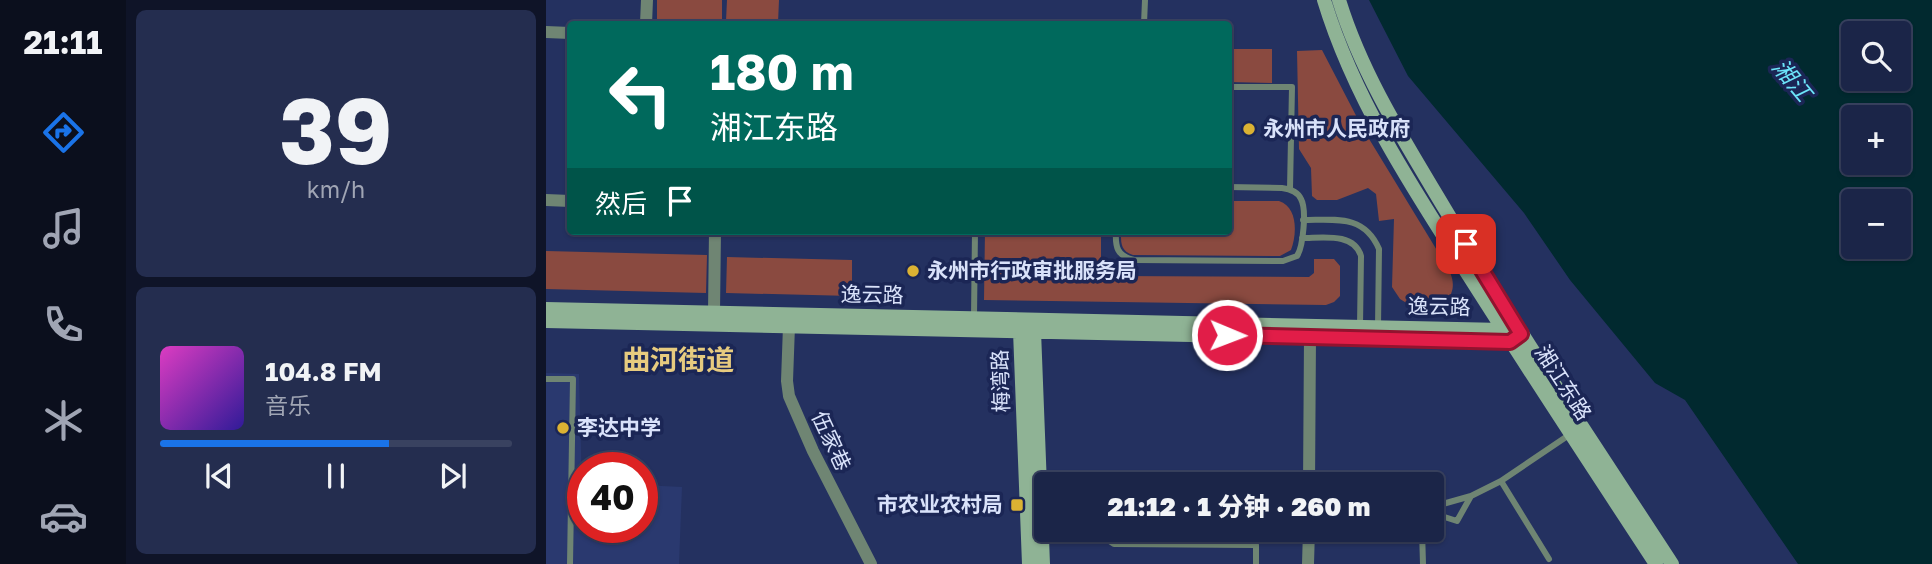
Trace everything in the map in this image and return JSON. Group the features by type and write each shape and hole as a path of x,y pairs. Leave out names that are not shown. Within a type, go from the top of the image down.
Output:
{"street":[{"path":"646,21 647,0"},
{"name":"湘江东路","path":"1324,0 1333,30 1374,120 1439,230 1671,564"},
{"name":"湘江东路","path":"1339,0 1347,25 1388,113 1511,335 1571,434 1656,564"},
{"path":"546,32 567,33"},
{"path":"546,200 567,201"},
{"path":"714,313 715,235"},
{"name":"逸云路","path":"546,309 974,318 1027,327 1310,337 1511,335"},
{"name":"逸云路","path":"546,321 789,326 1378,327 1511,335"},
{"name":"伍家巷","path":"789,326 789,396 813,451 871,564"},
{"name":"梅湾路","path":"1027,327 1045,472"},
{"name":"梅湾路","path":"1027,327 1028,564"},
{"path":"1309,472 1310,337"},
{"name":"梅湾路","path":"1043,564 1044,542"},
{"path":"1308,564 1309,542"}],"lane":[{"path":"1144,21 1145,0"},
{"path":"1232,87 1292,87 1290,189"},
{"path":"1116,235 1116,249 1120,255 1134,260 1291,260 1301,251 1301,199 1290,189 1232,187"},
{"path":"1303,220 1352,222 1374,237 1379,249 1378,327"},
{"path":"974,318 975,235"},
{"path":"1302,238 1346,240 1359,249 1360,327"},
{"path":"546,379 573,379 570,564"},
{"path":"1444,504 1471,496 1501,481 1571,434"},
{"path":"1501,481 1549,559"},
{"path":"1444,517 1457,521 1471,496"},
{"path":"1111,542 1256,545 1256,564"},
{"path":"1422,542 1423,564"}],"shaded area":[{"path":"657,0 722,0 722,21 657,21"},
{"path":"727,0 779,0 778,21 726,21"},
{"path":"1232,49 1272,49 1272,83 1232,82"},
{"path":"1322,50 1363,129 1449,270 1453,287 1446,303 1413,307 1400,299 1392,287 1394,219 1379,221 1376,194 1368,188 1337,200 1317,200 1312,196 1311,168 1299,149 1297,51"},
{"path":"1232,201 1279,201 1290,209 1294,222 1291,250 1280,256 1133,255 1122,246 1121,235 1232,235"},
{"path":"985,235 1101,235 1101,268 1103,273 1109,276 1309,277 1314,273 1314,259 1334,259 1340,266 1340,296 1326,305 984,300"},
{"path":"546,251 707,255 706,293 546,289"},
{"path":"727,257 852,260 852,296 726,293"},
{"name":"李达中学","path":"546,373 579,374 581,452 567,452 567,543 658,543 658,486 682,487 679,564 546,564"}],"water":[{"name":"湘江","path":"1369,0 1932,0 1932,564 1798,564 1685,400 1655,383 1570,280 1524,213 1408,76"}],"place":[{"name":"永州市人民政府","path":"1249,129"},
{"name":"永州市行政审批服务局","path":"913,271"},
{"name":"李达中学","path":"563,428"},
{"name":"市农业农村局","path":"1017,505"}],"district":[{"name":"曲河街道","path":"678,360"}],"route":[{"path":"1227,335 1510,342 1521,334 1466,244"}]}
